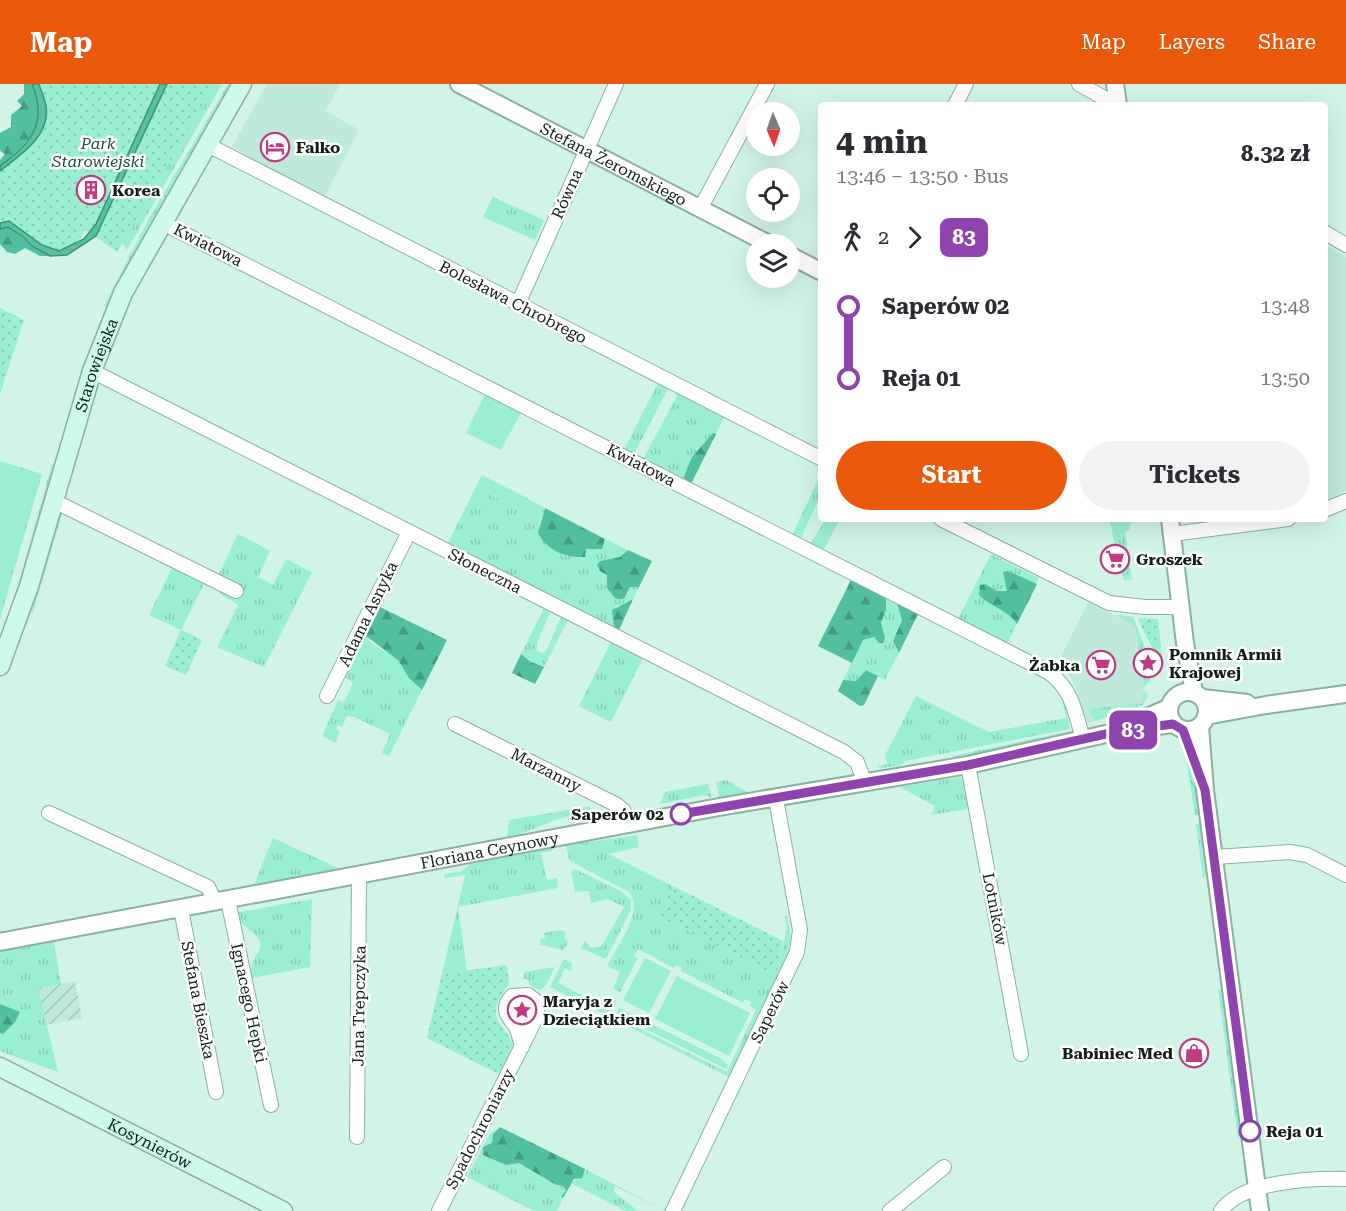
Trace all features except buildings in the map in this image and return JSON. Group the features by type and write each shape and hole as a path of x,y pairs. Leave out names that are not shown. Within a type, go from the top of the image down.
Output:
{"main road":[{"name":"Starowiejska","path":"0,666 28,586 92,371 123,293 242,84"},
{"name":"Kosynierów","path":"5,1072 283,1211"}],"street":[{"name":"Stefana Żeromskiego","path":"459,84 749,234"},
{"name":"Równa","path":"518,304 616,84"},
{"path":"700,209 766,84"},
{"path":"957,102 966,84"},
{"path":"1079,84 1112,102"},
{"path":"1115,84 1117,102"},
{"name":"Bolesława Chrobrego","path":"206,144 818,457"},
{"name":"Kwiatowa","path":"163,223 1048,672 1058,678 1071,697 1083,740"},
{"path":"1328,234 1346,245"},
{"path":"800,261 818,270"},
{"name":"Słoneczna","path":"92,371 844,752 857,762 865,783"},
{"path":"54,501 236,591"},
{"path":"1328,508 1346,501"},
{"path":"947,522 1109,603 1145,607 1182,607"},
{"path":"1244,522 1171,527 1192,695 1207,707 1203,721 1205,790 1260,1211"},
{"name":"Adama Asnyka","path":"327,696 409,532"},
{"path":"1203,721 1266,705 1346,694"},
{"path":"1205,790 1175,721 1172,700 1192,695 1266,705"},
{"name":"Floriana Ceynowy","path":"0,942 628,824 968,765 1119,731 1175,721 1203,721"},
{"name":"Marzanny","path":"455,724 617,805 624,811 628,824"},
{"name":"Lotników","path":"968,765 1021,1054"},
{"name":"Saperów","path":"673,1211 798,952 800,930 776,798"},
{"path":"49,813 208,887 222,901"},
{"path":"1215,857 1290,852 1307,855 1346,875"},
{"name":"Jana Trepczyka","path":"357,1137 359,875"},
{"name":"Ignacego Hepki","path":"222,901 271,1105"},
{"name":"Stefana Bieszka","path":"181,909 216,1092"},
{"path":"514,1025 526,1026 535,1020 539,1011 536,1001 528,994 517,994 505,1006 507,1017 514,1025 522,1047"},
{"name":"Spadochroniarzy","path":"439,1211 535,1020"},
{"path":"890,1211 944,1167"},
{"path":"1221,1211 1235,1197 1257,1188 1321,1179 1346,1179"}],"shaded area":[{"path":"32,84 39,84 45,101 44,127 25,151 0,171 0,166 21,149 34,131 38,110"},
{"path":"160,84 167,84 96,236 67,255 50,256 32,246 8,227 0,229 0,223 9,221 42,245 59,251 84,239 96,224"},
{"path":"267,84 340,84 326,111 359,130 324,198 249,160 250,157 232,146"},
{"path":"1328,246 1346,257 1346,491 1328,498"},
{"path":"1088,602 1135,625 1145,699 1139,707 1089,723 1085,721 1076,688 1069,675 1055,668"},
{"path":"75,981 82,1018 45,1025 38,988"}],"green space":[{"path":"24,84 46,84 52,110 0,182 0,160 5,154 0,151 0,133 11,127 11,115 22,106 17,101 24,94"},
{"name":"Park Starowiejski","path":"37,84 215,84 117,252 86,230 77,242 59,251 42,245 0,223 0,167 34,132 39,112"},
{"path":"188,84 222,84 127,250 117,234"},
{"path":"228,84 236,84 107,308 104,306 147,222"},
{"path":"493,197 544,220 535,240 483,217"},
{"path":"8,227 51,256 40,256 25,248 15,254 7,252 0,244 0,229"},
{"path":"0,308 24,320 0,394"},
{"path":"658,383 668,389 634,454 624,450"},
{"path":"486,392 522,411 501,450 466,433"},
{"path":"678,394 724,417 691,484 643,459"},
{"path":"713,433 716,434 691,484 683,479 692,457"},
{"path":"0,461 42,474 0,619 0,609 40,476 0,464"},
{"path":"0,464 41,476 0,609"},
{"path":"52,464 56,467 20,592 16,593"},
{"path":"482,475 519,494 512,506 476,487"},
{"path":"818,480 818,500 800,540 792,535"},
{"path":"476,487 512,506 519,494 545,508 539,525 562,555 569,556 604,544 605,539 628,550 620,557 600,561 607,575 607,588 628,595 630,587 639,587 633,599 615,607 614,627 448,543"},
{"path":"545,508 605,539 602,549 586,549 585,557 578,557 564,555 552,549 538,533"},
{"path":"63,511 33,613 31,611 32,596 58,512"},
{"path":"824,522 838,522 823,551 810,544"},
{"path":"1110,522 1131,522 1129,530 1125,532 1128,552 1117,555"},
{"path":"238,534 270,551 258,577 273,585 286,559 312,572 264,667 217,647 238,605 219,593 221,591 235,600 244,589 218,576"},
{"path":"628,550 652,561 639,587 630,587 624,599 616,599 607,588 607,575 600,571 597,565 600,561 620,557"},
{"path":"991,554 1039,578 1007,644 958,619"},
{"path":"159,558 214,585 213,588 204,584 181,630 149,615 172,568 158,561"},
{"path":"1129,559 1132,579 1124,581 1122,573 1117,575 1117,561"},
{"path":"1008,571 1037,584 1017,624 1014,619 979,595 980,585 985,584 997,591 1007,591 1003,572"},
{"path":"852,578 886,595 886,610 881,623 885,638 883,643 879,643 874,637 863,640 852,663 818,646"},
{"path":"886,595 896,600 902,620 893,641 899,653 885,680 866,670 856,681 846,682 843,680 863,640 874,637 876,639 886,610"},
{"path":"633,599 619,630 614,627 612,610"},
{"path":"896,600 919,612 899,653 893,641 902,620"},
{"path":"378,606 447,640 422,690 409,678 399,661 366,636 365,632"},
{"path":"544,608 550,613 537,643 537,651 543,653 546,651 561,617 568,620 544,667 531,662 521,654"},
{"path":"1115,614 1133,617 1145,647 1142,664 1151,679 1144,688 1135,626"},
{"path":"1140,618 1158,619 1162,658 1159,661 1138,620"},
{"path":"181,630 202,640 186,675 165,666"},
{"path":"365,632 374,645 398,660 414,683 422,690 389,756 382,753 390,734 354,717 347,716 342,727 338,725 336,729 340,731 336,743 322,736 338,700 344,702 353,683 343,675"},
{"path":"611,642 643,658 611,722 579,706"},
{"path":"521,654 531,662 544,667 535,684 512,673"},
{"path":"866,670 878,676 864,705 860,706 838,691 843,680 856,681"},
{"path":"1146,692 1148,696 1143,705 1095,721 1089,709 1143,703 1143,693"},
{"path":"916,696 989,732 1066,718 1062,699 1065,702 1070,729 905,761 902,765 882,768 877,766 887,764 885,755"},
{"path":"1070,731 1066,735 957,760 952,756"},
{"path":"1185,752 1199,793 1202,815 1195,815"},
{"path":"960,777 964,780 968,809 931,815 935,806 900,787"},
{"path":"726,780 752,794 719,797 716,782"},
{"path":"708,784 712,798 705,795 660,804 665,792"},
{"path":"590,806 590,816 566,817 507,837 509,820"},
{"path":"1203,823 1209,869 1203,879 1196,824"},
{"path":"637,835 639,847 609,854 673,886 659,916 776,975 787,928 785,916 787,916 791,939 788,953 721,1098 719,1097 729,1077 550,987 564,959 572,963 571,971 565,968 558,983 603,1006 608,998 616,1001 610,1014 727,1072 756,1010 750,1006 751,1002 745,999 743,1003 681,971 682,968 676,965 674,968 638,949 634,956 638,958 620,992 613,989 620,972 607,966 632,918 633,899 629,892 572,862 569,859 566,845"},
{"path":"273,838 340,869 254,885"},
{"path":"551,848 552,851 541,853 547,880 558,878 557,888 458,907 467,970 475,970 442,974 465,875 445,878 444,874 460,872 470,864"},
{"path":"575,869 622,892 631,900 631,910 606,959 581,948 585,940 591,948 601,947 624,907 608,899 591,903 589,891 575,892 571,872"},
{"path":"673,886 783,941 776,975 658,916"},
{"path":"312,899 310,967 251,978 253,960 261,944 250,930 236,920 235,913"},
{"path":"561,930 566,932 564,936 568,943 563,950 541,945 540,940 545,938 544,933"},
{"path":"54,942 61,984 38,988 58,1072 0,1051 0,951"},
{"path":"645,958 671,971 649,1013 623,1000"},
{"path":"507,965 509,983 497,1004 496,1015 513,1046 499,1074 427,1038 442,974"},
{"path":"555,967 546,985 540,990 531,986 527,979 523,979 524,972"},
{"path":"677,976 750,1013 729,1056 655,1019"},
{"path":"1218,989 1224,991 1243,1134 1238,1139"},
{"path":"0,1004 20,1012 15,1022 3,1034 0,1033"},
{"path":"619,1008 720,1058 728,1065 726,1069 616,1014"},
{"path":"500,1127 585,1169 582,1178 574,1179 563,1198 561,1196 566,1191 563,1186 556,1185 519,1163 506,1165 483,1155 483,1147 492,1143 493,1134"},
{"path":"496,1130 488,1157 506,1165 519,1163 556,1185 563,1186 566,1192 562,1195 563,1198 557,1211 534,1211 467,1177 489,1135"},
{"path":"585,1169 663,1210 665,1207 665,1211 614,1186 614,1192 638,1211 626,1211 571,1183 583,1175"}],"bus line":[{"name":"83","path":"681,814 843,788 968,765 1119,731 1173,724 1183,730 1205,790 1250,1131"}],"place":[{"name":"Falko","path":"275,147"},
{"name":"Korea","path":"91,190"},
{"name":"Groszek","path":"1115,559"},
{"name":"Pomnik Armii Krajowej","path":"1148,663"},
{"name":"Żabka","path":"1101,665"},
{"name":"Saperów 02","path":"681,814"},
{"name":"Maryja z Dzieciątkiem","path":"522,1010"},
{"name":"Babiniec Med","path":"1194,1053"},
{"name":"Reja 01","path":"1250,1131"}]}
